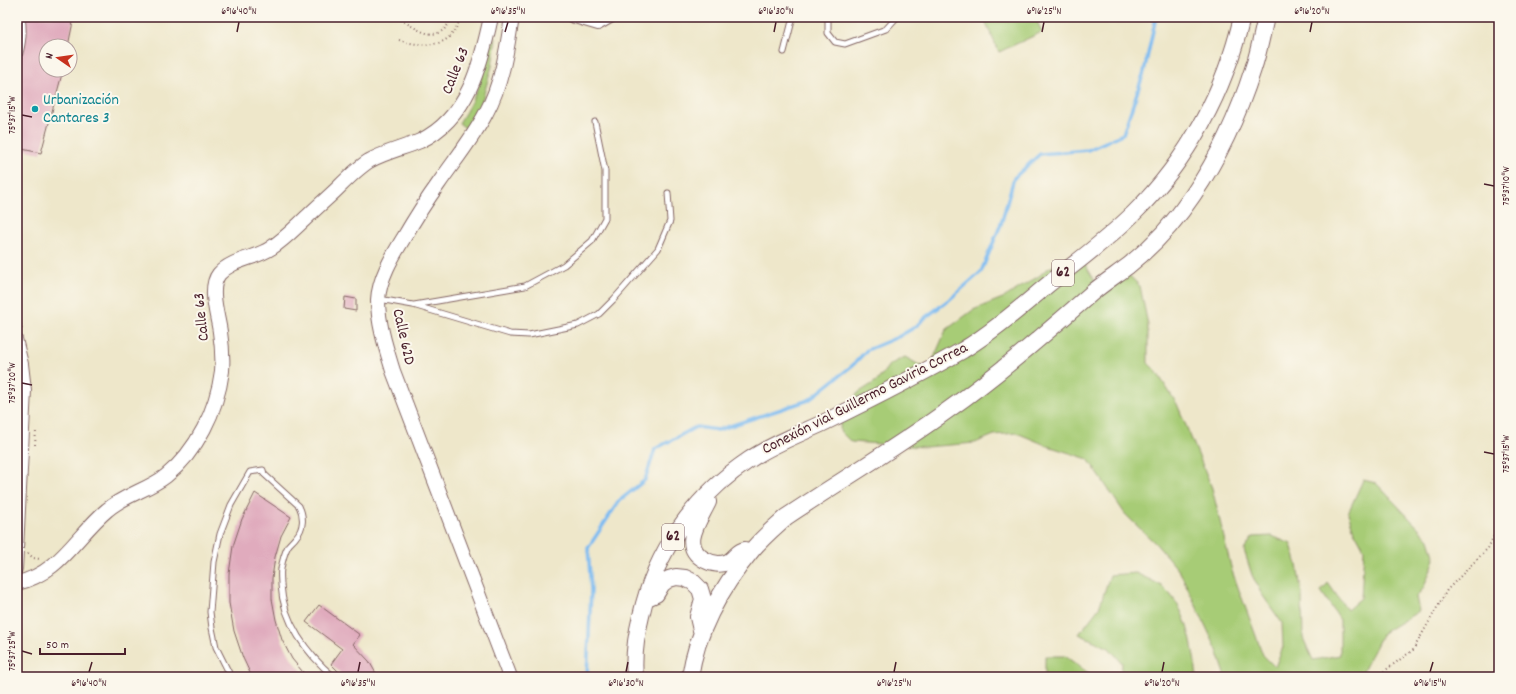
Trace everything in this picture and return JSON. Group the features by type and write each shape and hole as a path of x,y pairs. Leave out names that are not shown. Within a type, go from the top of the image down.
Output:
{"highway":[{"name":"Conexión vial Guillermo Gaviria Correa","path":"634,677 637,634 645,598 654,572 674,536 695,507 716,486 749,460 769,448 893,388 975,342 1020,308 1117,229 1146,200 1166,177 1199,128 1225,73 1242,17"},
{"name":"62","path":"690,677 702,634 716,603 732,575 753,549 786,517 949,410 1010,362 1095,291 1127,267 1162,235 1194,194 1225,140 1241,104 1254,68 1266,17"},
{"path":"716,486 692,534 693,549 698,556 712,564 729,562 740,551 753,549"},
{"path":"645,598 656,594 662,584 669,579 676,577 685,578 693,582 700,588 703,599 698,617 702,634"}],"main road":[{"name":"Calle 63","path":"17,583 30,580 48,570 65,555 107,510 124,498 166,476 184,457 198,438 209,416 217,394 222,370 221,338 214,297 214,284 218,275 230,266 269,250 287,236 368,161 420,141 443,126 457,111 467,96 482,54 491,17"},
{"name":"Calle 62D","path":"510,677 393,371 383,338 379,316 378,298 386,270 393,256 437,185 472,136 486,113 496,92 512,17"}],"street":[{"path":"571,17 598,26 612,17"},
{"path":"17,339 23,364 26,390 17,569"}],"lane":[{"path":"17,64 24,30 22,17"},
{"path":"784,52 793,17"},
{"path":"828,17 828,33 835,42 845,44 886,29 897,17"},
{"path":"413,305 525,286 564,265 592,241 605,218 605,171 596,122"},
{"path":"378,298 413,305 510,334 529,335 578,325 599,314 658,249 670,221 668,193"},
{"path":"231,677 216,647 212,628 210,612 214,562 220,534 231,505 250,472 263,470 268,478 299,506 302,512 303,520 301,530 288,546 280,570 281,588 286,613 292,627 316,662 334,677"}],"path":[{"path":"400,17 399,18 417,30 429,34 442,31 449,23 451,17"},
{"path":"398,40 410,44 424,45 444,41 452,34 461,17"},
{"path":"1378,677 1413,650 1447,590 1488,548 1499,526"}],"green space":[{"path":"983,17 1035,17 1042,32 999,52"},
{"path":"496,38 492,66 482,101 468,130 459,123 475,93 483,74 492,41"},
{"path":"1064,259 1083,261 1098,286 1119,266 1140,286 1148,325 1148,363 1156,371 1177,404 1200,459 1212,488 1232,571 1263,655 1275,667 1283,647 1282,623 1261,593 1252,575 1244,550 1253,537 1272,536 1291,544 1297,565 1302,595 1303,638 1313,660 1340,655 1340,620 1321,591 1328,583 1347,610 1361,598 1364,549 1354,531 1348,513 1363,480 1376,483 1429,539 1435,559 1424,587 1416,597 1419,611 1383,633 1360,677 1226,677 1217,650 1180,572 1156,544 1125,514 1088,459 1048,446 1017,433 994,435 975,443 925,447 851,442 840,431 841,411 858,393 878,380 889,365 905,357 928,370 946,330 973,310 1005,297"},
{"path":"1136,573 1163,587 1180,608 1188,630 1194,654 1197,677 1121,677 1122,663 1109,648 1079,634 1099,608 1110,575"},
{"path":"1045,656 1065,656 1094,677 1045,677"}],"building":[{"name":"Urbanización Cantares 3","path":"17,17 74,17 70,38 38,38 38,78 61,78 41,153 17,148"},
{"path":"345,297 356,299 356,311 344,309"},
{"path":"255,493 291,517 281,536 275,557 272,578 272,599 282,640 292,659 307,677 252,677 243,658 234,631 229,603 229,574 233,546 242,519"},
{"path":"319,605 360,635 353,644 369,661 378,677 344,677 331,664 342,649 306,622"}],"waterway":[{"path":"587,677 591,590 588,548 619,501 645,480 655,449 696,427 718,430 809,400 853,365 867,350 898,337 915,327 950,299 981,272 1001,224 1014,178 1040,154 1088,150 1123,134 1144,72 1156,17"}],"place":[{"name":"Urbanización Cantares 3","path":"35,109"}]}
